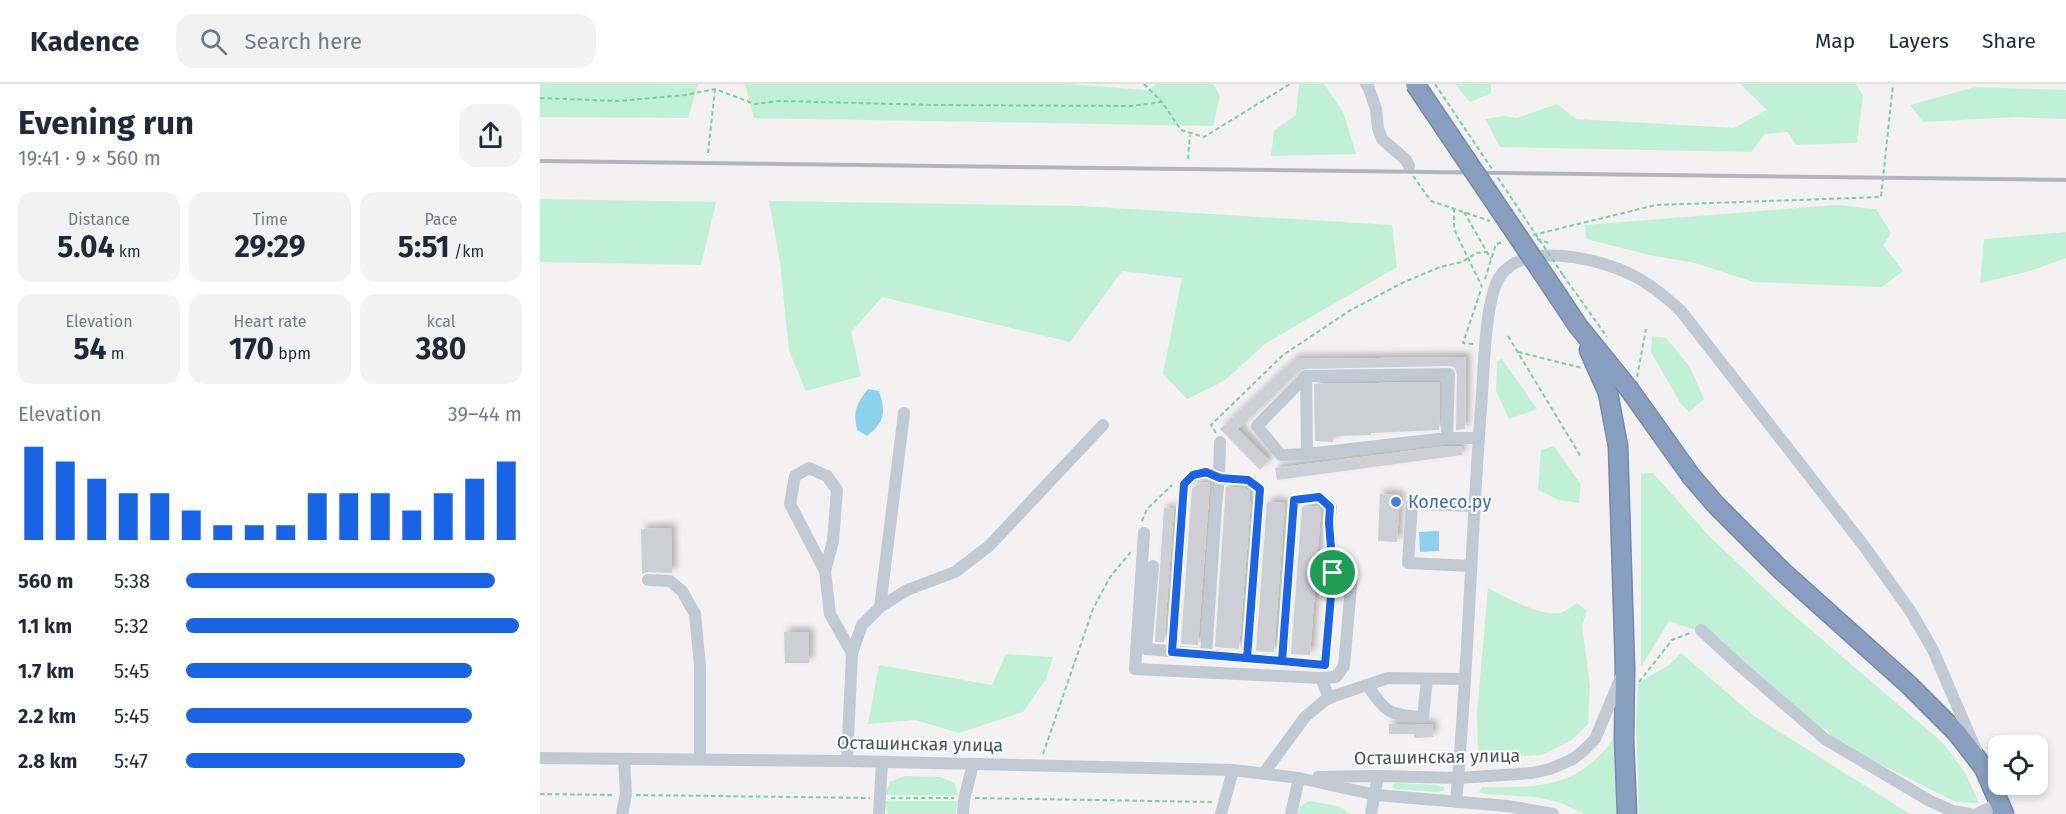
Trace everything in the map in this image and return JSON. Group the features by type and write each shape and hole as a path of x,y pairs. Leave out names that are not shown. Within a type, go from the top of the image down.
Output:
{"highway":[{"path":"1415,84 1578,326 1629,389 1691,476 1716,505 1782,571 1958,733 1984,768 2001,808"},
{"path":"1578,326 1608,393 1616,434 1628,814"}],"street":[{"path":"1366,84 1376,109 1382,139 1406,160 1412,172"},
{"path":"1456,802 1479,438 1491,299 1500,276 1508,268 1525,259 1560,256 1598,262 1632,275 1666,296 1696,329 1864,546 1911,612 1933,650 1984,768"},
{"path":"1447,438 1449,374 1306,376 1257,426 1281,455 1447,438 1479,438"},
{"path":"1306,376 1307,454"},
{"path":"880,607 904,414"},
{"path":"847,761 852,653 862,625 880,607 907,590 955,572 989,546 1104,425"},
{"path":"1206,655 1220,478 1220,442"},
{"path":"825,571 833,541 837,490 827,476 809,468 795,476 790,504 825,571 830,614 852,653"},
{"path":"1172,652 1184,484 1193,475 1206,472 1220,478 1248,480 1260,489 1247,658"},
{"path":"1153,566 1146,649 1325,665 1333,573 1330,507 1319,497 1294,500 1282,661"},
{"path":"1472,566 1408,563 1412,504 1475,506"},
{"path":"1144,533 1135,669 1336,677 1344,666 1352,574 1333,573"},
{"path":"648,580 670,581 682,591 695,614 700,666 700,759"},
{"path":"1701,630 1825,739 1930,801 1953,811 1969,814"},
{"name":"Осташинская улица","path":"1299,778 1378,776 1458,778 1532,773 1550,769 1582,753 1595,739 1625,668"},
{"path":"1321,678 1329,698"},
{"path":"1264,773 1305,717 1329,698 1388,678 1465,679"},
{"path":"1366,685 1384,709 1401,716 1423,717 1426,679"},
{"name":"Осташинская улица","path":"540,758 847,761 1233,770 1299,778 1376,795 1508,806 1552,814"},
{"path":"622,814 626,794 624,759"},
{"path":"879,814 882,762"},
{"path":"963,814 973,764"},
{"path":"1221,814 1233,770"},
{"path":"1371,814 1378,776"},
{"path":"1291,814 1299,778"},
{"path":"1977,814 2001,808"}],"path":[{"path":"1144,84 1162,102 1181,130 1204,136 1290,84"},
{"path":"1436,84 1608,338"},
{"path":"1529,236 1656,205 1881,197 1893,84"},
{"path":"540,98 619,101 685,95 716,89 755,104 779,101 1131,106 1162,102"},
{"path":"708,153 716,89"},
{"path":"1188,159 1190,134"},
{"path":"1412,172 1431,201 1487,220"},
{"path":"1454,208 1454,230 1482,287"},
{"path":"1464,212 1491,259"},
{"path":"1631,371 1636,380 1646,329"},
{"path":"1508,336 1581,457"},
{"path":"1518,352 1590,370"},
{"path":"1638,683 1672,640 1701,630"}],"green space":[{"path":"540,84 698,84 688,118 540,117"},
{"path":"745,84 1068,84 1147,90 1157,84 1213,84 1220,96 1213,126 754,118"},
{"path":"1299,84 1324,84 1343,112 1356,154 1271,156 1274,131 1296,115"},
{"path":"1455,84 1491,84 1491,93 1470,102"},
{"path":"1740,84 1856,84 1863,96 1857,143 1796,145 1788,132 1765,134 1751,152 1500,147 1485,119 1504,116 1517,118 1557,104 1576,119 1734,128 1767,110"},
{"path":"1975,87 2066,90 2066,119 2015,117 1923,122 1910,105"},
{"path":"540,199 716,202 701,265 540,262"},
{"path":"769,201 1081,206 1392,225 1397,267 1266,343 1224,381 1187,399 1163,374 1182,278 1122,271 1070,342 882,297 851,332 861,376 806,391 789,351 780,262"},
{"path":"1836,205 1876,209 1891,233 1883,245 1903,271 1882,287 1754,282 1695,263 1649,255 1586,239 1585,225"},
{"path":"2066,232 2066,258 2030,271 1980,283 1984,239"},
{"path":"1652,336 1666,338 1690,367 1704,399 1689,412 1681,404 1651,352"},
{"path":"1502,359 1537,409 1509,419 1496,391 1497,361"},
{"path":"1554,446 1581,485 1579,503 1559,500 1538,490 1541,450"},
{"path":"1653,473 1710,537 1783,606 1943,743 1966,774 1979,803 1956,802 1878,763 1841,749 1826,729 1811,727 1704,633 1669,621 1641,667 1641,474"},
{"path":"1488,588 1504,597 1543,612 1560,613 1577,603 1587,611 1582,625 1590,686 1588,724 1572,740 1542,755 1504,757 1478,751 1477,713"},
{"path":"1681,653 1754,716 1910,814 1639,814 1636,719 1638,683 1669,665"},
{"path":"1006,654 1053,657 1046,679 1023,712 959,733 915,720 868,724 879,665 992,685"},
{"path":"1613,739 1617,814 1585,814 1561,803 1536,797 1479,792 1482,787 1539,785 1571,776 1600,755"},
{"path":"905,776 940,777 955,783 958,796 885,795 890,782"},
{"path":"1396,783 1436,785 1444,787 1444,790 1438,792 1393,789 1392,786"},
{"path":"884,801 958,801 955,814 888,814"},
{"path":"1309,801 1338,806 1351,814 1297,814 1302,805"}],"water":[{"path":"868,389 879,391 883,411 881,421 867,436 857,430 855,418 858,404"},
{"path":"1439,531 1439,551 1420,552 1419,532"}],"building":[{"path":"1466,357 1465,429 1456,430 1457,374 1454,367 1449,366 1302,369 1238,429 1269,460 1260,470 1220,429 1295,359"},
{"path":"1440,382 1439,430 1333,436 1333,442 1315,441 1314,384"},
{"path":"1461,446 1462,455 1277,480 1275,468"},
{"path":"1203,482 1210,483 1198,645 1181,644 1192,488"},
{"path":"1226,487 1245,488 1250,491 1249,501 1251,501 1239,649 1215,647"},
{"path":"1380,494 1400,495 1397,542 1378,541"},
{"path":"1267,502 1285,503 1274,652 1256,651"},
{"path":"1317,506 1321,509 1310,655 1291,654 1302,507"},
{"path":"1164,508 1174,509 1164,642 1155,642"},
{"path":"671,528 672,573 642,574 641,529"},
{"path":"784,632 809,632 809,663 785,663"},
{"path":"1389,724 1432,724 1433,737 1414,738 1414,734 1389,734"}],"railway":[{"path":"540,161 2066,180"}],"place":[{"name":"Колесо.ру","path":"1396,502"}],"route":[{"path":"1333,573 1325,665 1247,658 1260,489 1248,480 1220,478 1206,472 1193,475 1184,484 1172,652 1206,655 1247,658 1282,661 1294,500 1319,497 1330,507 1333,573"}]}
